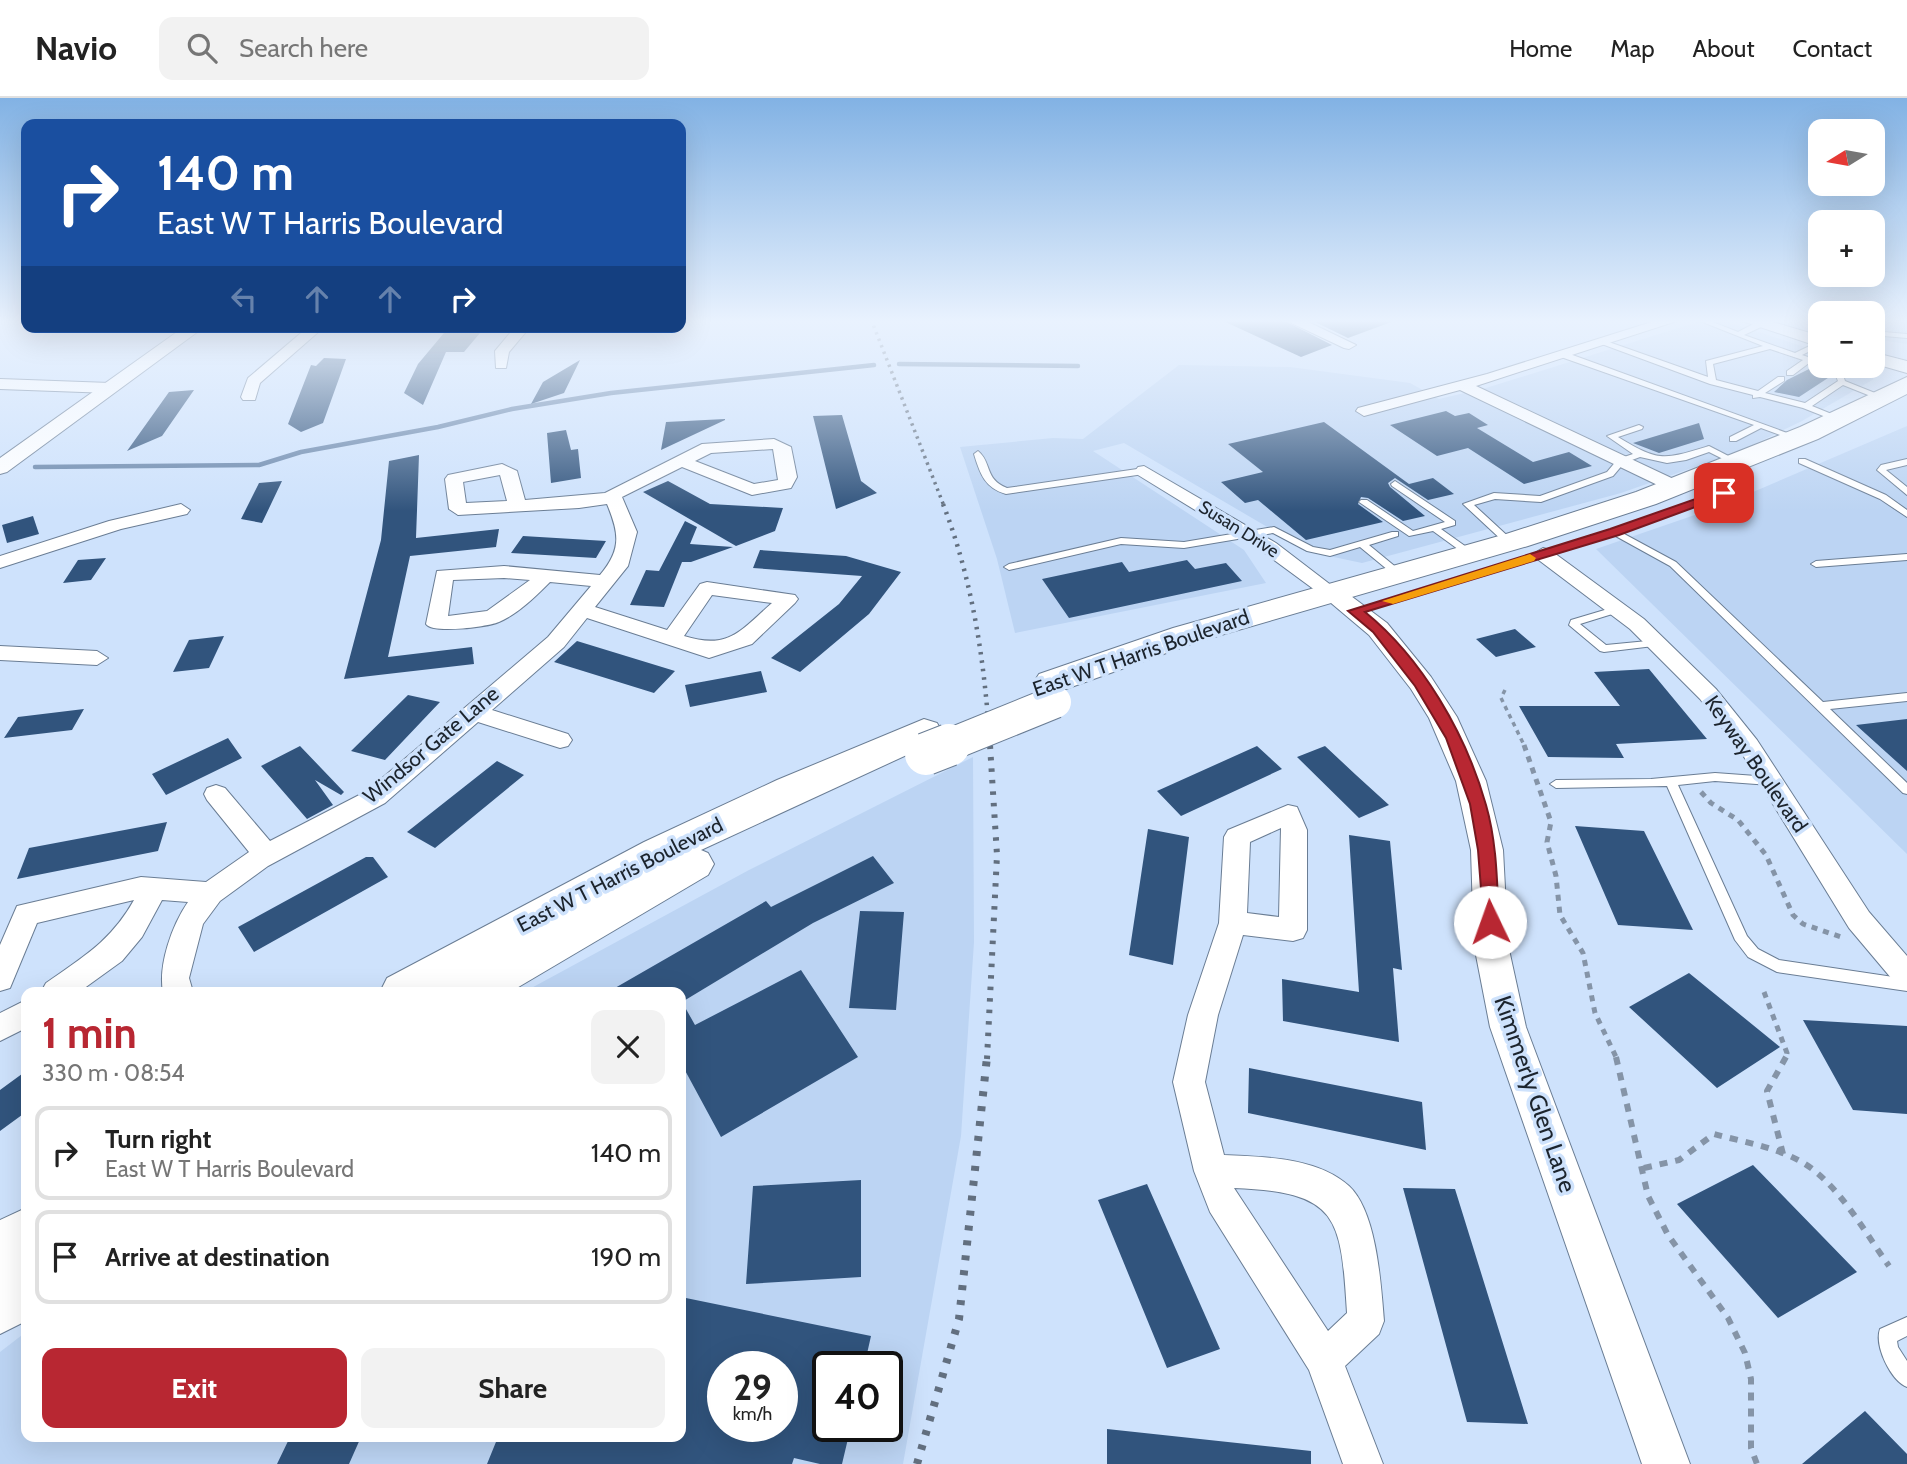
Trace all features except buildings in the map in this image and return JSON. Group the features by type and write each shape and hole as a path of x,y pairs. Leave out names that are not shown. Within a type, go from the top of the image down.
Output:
{"main road":[{"name":"East W T Harris Boulevard","path":"1343,601 1543,554 1699,503 1894,402 1907,384"},
{"name":"East W T Harris Boulevard","path":"1800,449 1830,407 1894,402"},
{"name":"East W T Harris Boulevard","path":"411,987 557,905 806,782 925,743 1053,692 1211,650 1343,601 1398,573 1509,542 1675,487 1736,451 1800,449"},
{"name":"East W T Harris Boulevard","path":"479,987 590,921 925,743"},
{"path":"0,1252 21,1238"},
{"path":"0,1305 21,1290"}],"street":[{"path":"0,383 110,388"},
{"path":"0,468 117,383"},
{"path":"249,397 253,383"},
{"path":"1364,411 1470,383"},
{"path":"1462,385 1675,487"},
{"path":"518,506 579,503 613,497 613,494 681,461 708,448 774,444 783,447 789,477 785,484 752,490 681,461"},
{"name":"Susan Drive","path":"1144,471 1248,533 1343,601"},
{"name":"Windsor Gate Lane","path":"178,987 177,968 190,921 210,893 266,855 376,797 556,642 618,566 628,533 613,497"},
{"path":"0,562 116,525 181,510"},
{"name":"Keyway Boulevard","path":"1543,554 1618,609 1658,643 1728,718 1859,920 1907,976"},
{"path":"545,576 523,597 493,617 436,624 444,575 476,570 545,576 605,582"},
{"path":"583,610 671,639 709,651 744,639 788,599 707,588 671,639"},
{"name":"Kimmerly Glen Lane","path":"1343,601 1378,629 1421,683 1443,717 1471,781 1487,850 1492,946 1508,1027 1666,1464"},
{"path":"0,653 97,659"},
{"path":"474,712 560,740"},
{"path":"216,794 266,855"},
{"path":"0,979 27,914 155,888 210,893"},
{"path":"63,987 112,953 132,929 155,888"},
{"path":"1233,923 1203,1014 1189,1083 1210,1171 1222,1200 1270,1271 1324,1360 1363,1464"},
{"path":"0,1028 21,1016"},
{"path":"1210,1171 1263,1172 1311,1183 1338,1198 1350,1220 1366,1321 1324,1360"}],"lane":[{"path":"1642,383 1761,425 1907,514"},
{"path":"1716,383 1756,396 1805,406 1830,407"},
{"path":"1756,396 1781,383"},
{"path":"1819,384 1833,388 1842,383 1894,402"},
{"path":"1830,407 1833,388"},
{"path":"1806,392 1830,407"},
{"path":"1806,392 1830,407"},
{"path":"1805,406 1815,400"},
{"path":"1639,427 1611,436 1655,461 1673,462 1709,449 1736,451 1761,425"},
{"path":"978,454 987,481 995,488 1006,491 1144,471"},
{"path":"1509,542 1468,504 1494,496 1541,499 1610,474 1621,461 1640,454"},
{"path":"1907,462 1881,470 1907,492"},
{"path":"1364,502 1412,534 1452,523 1395,484"},
{"path":"1434,528 1469,552"},
{"path":"1009,567 1098,544 1121,541 1184,545 1274,530 1310,549 1330,553 1395,534"},
{"path":"1615,532 1672,564 1907,790"},
{"path":"1362,544 1398,573"},
{"path":"1816,564 1907,557"},
{"path":"1618,609 1575,622 1574,625 1604,649 1658,643"},
{"path":"1819,706 1907,697"},
{"path":"1556,784 1635,784 1715,777 1770,780"},
{"path":"1670,780 1742,940 1753,953 1777,966 1907,985"},
{"path":"1907,1326 1887,1336 1889,1350 1907,1378"}],"path":[{"path":"1505,690 1501,698 1503,707 1527,750 1551,822 1547,842 1556,876 1560,915 1583,953 1595,1013 1618,1061 1619,1078 1644,1168 1648,1196 1656,1215 1728,1318 1745,1353 1751,1379 1751,1448 1757,1464"},
{"path":"1697,788 1711,803 1738,820 1766,855 1793,915 1811,927 1851,940"},
{"path":"1764,992 1787,1053 1786,1063 1767,1091 1783,1154"},
{"path":"1644,1168 1679,1160 1714,1134 1783,1154 1815,1171 1831,1188 1889,1266"}],"shaded area":[{"path":"1156,383 1408,383 1439,399 1503,383 1868,383 1802,421 1740,451 1621,493 1362,563 1310,552 1124,443 1093,451 1244,550 1266,583 1015,633 997,559 960,447 1053,438 1083,439"},
{"path":"1907,426 1907,854 1596,549 1718,507"},
{"path":"973,757 974,942 961,1136 903,1464 0,1464 0,1352 21,1336 21,1442 686,1442 686,987 533,987 749,870"}],"waterway":[{"path":"35,467 259,465 301,452 438,427 512,409 611,393 707,383"}],"railway":[{"path":"896,383 944,506"},
{"path":"943,504 962,563 976,623 990,747"},
{"path":"987,1059 997,855 990,745"},
{"path":"917,1464 959,1319 987,1057"}],"slow traffic":[{"path":"1388,601 1530,558"}],"route":[{"path":"1490,922 1487,850 1478,804 1453,738 1421,683 1378,629 1355,611 1615,532 1724,493"}]}
